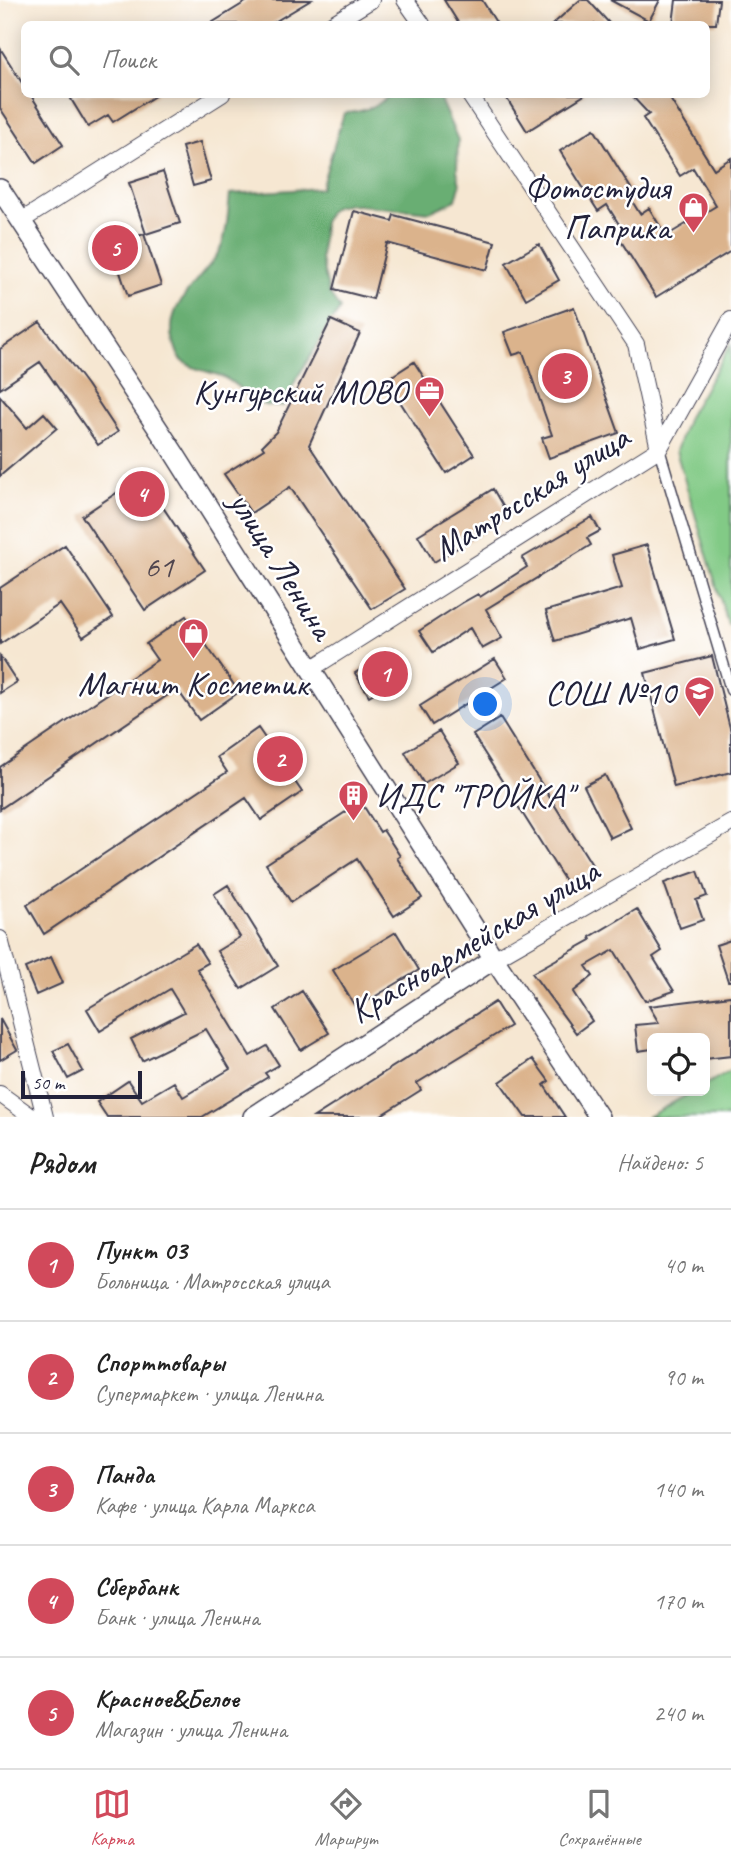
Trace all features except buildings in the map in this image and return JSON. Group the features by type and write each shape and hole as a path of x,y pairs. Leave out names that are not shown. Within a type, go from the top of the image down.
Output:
{"street":[{"path":"337,21 371,0"},
{"path":"405,0 420,21"},
{"path":"21,221 216,98"},
{"path":"472,98 636,344 659,449 731,690"},
{"name":"улица Ленина","path":"0,189 174,453 494,959 600,1117"},
{"name":"Матросская улица","path":"311,669 659,449 731,320"},
{"name":"Красноармейская улица","path":"253,1117 494,959 731,823"},
{"path":"0,939 45,1117"},
{"path":"0,1094 32,1117"}],"green space":[{"path":"386,98 439,98 458,140 457,170 460,185 456,200 430,212 347,204 332,208 323,222 321,259 329,293 340,309 297,378 283,406 256,401 223,377 184,362 174,343 174,314 217,255 227,224 230,194 321,188 344,113 380,103"},
{"path":"731,344 731,623 728,625 676,451 688,417"},
{"path":"731,1070 731,1117 647,1117 685,1096 710,1096 710,1082"}],"place":[{"name":"Фотостудия Паприка","path":"693,234"},
{"name":"Красное&Белое","path":"115,248"},
{"name":"Панда","path":"565,376"},
{"name":"Кунгурский МОВО","path":"430,418"},
{"name":"Сбербанк","path":"142,494"},
{"name":"Магнит Косметик","path":"193,661"},
{"name":"Пункт 03","path":"385,674"},
{"name":"СОШ №10","path":"699,719"},
{"name":"Спорттовары","path":"280,759"},
{"name":"ИДС \"ТРОЙКА\"","path":"353,822"}]}
